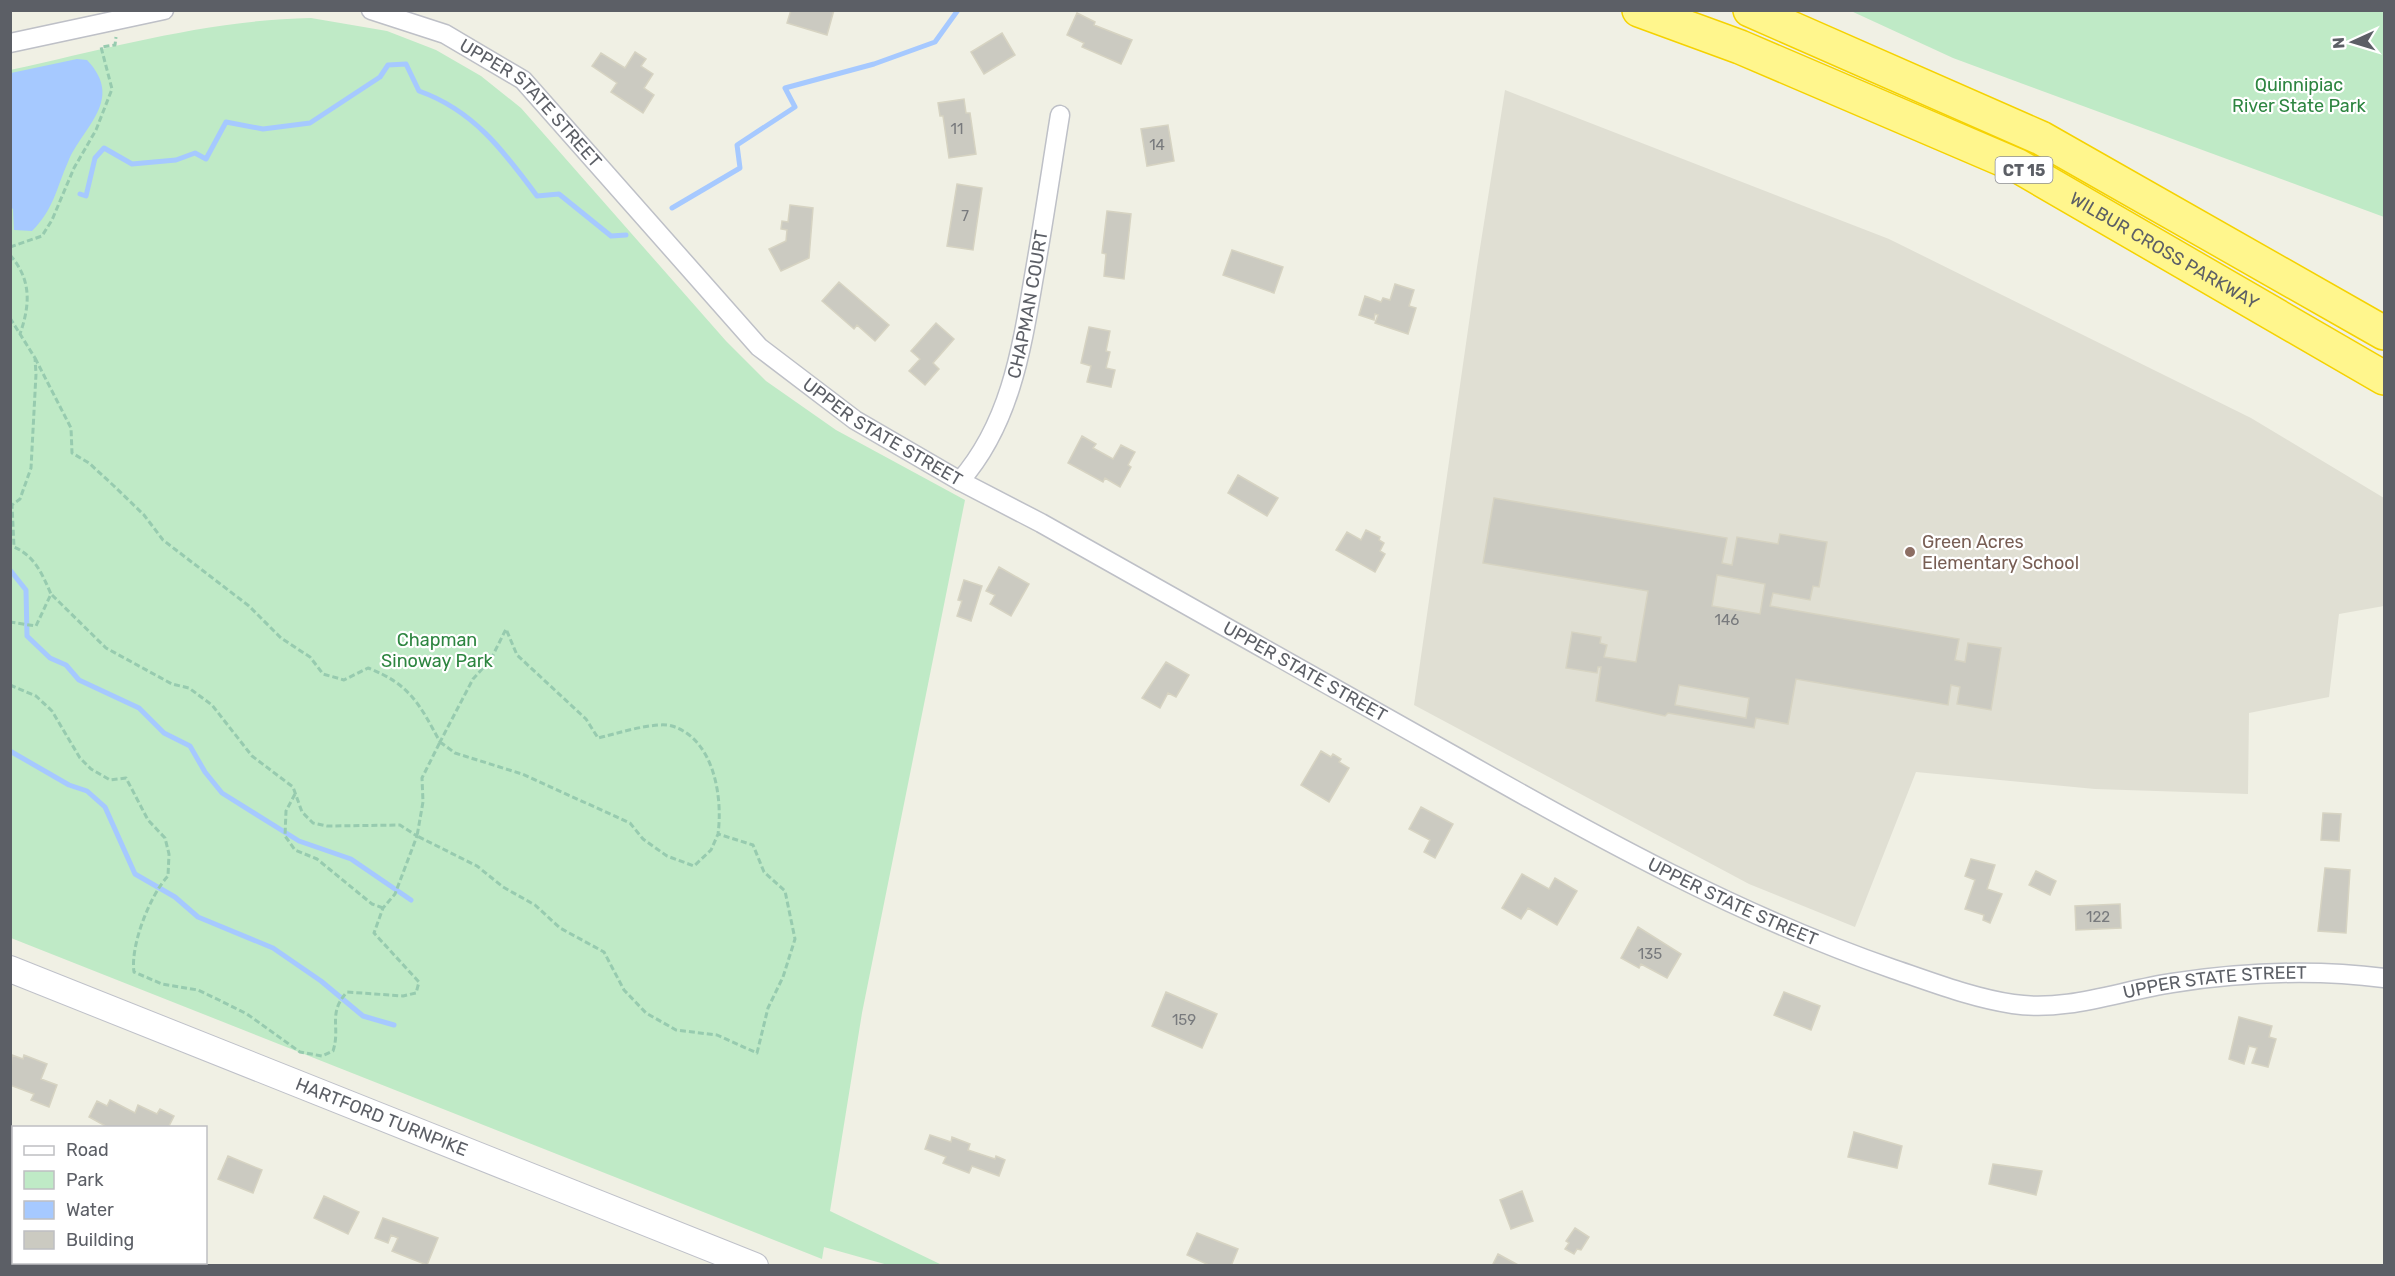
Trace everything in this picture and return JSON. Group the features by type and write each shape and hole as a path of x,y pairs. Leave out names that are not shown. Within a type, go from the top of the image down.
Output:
{"highway":[{"name":"WILBUR CROSS PARKWAY","path":"1639,10 1740,47 2018,166 2385,378"},
{"name":"WILBUR CROSS PARKWAY","path":"1750,10 2041,138 2385,333"}],"main road":[{"name":"HARTFORD TURNPIKE","path":"10,969 755,1266"}],"street":[{"path":"10,43 164,10"},
{"name":"UPPER STATE STREET","path":"371,10 445,34 523,80 759,347 855,420 960,481 1051,528 1635,856 1739,907 1860,957 1956,990 2010,1004 2049,1007 2172,983 2278,971 2385,978"},
{"name":"CHAPMAN COURT","path":"960,481 969,471 1000,419 1012,384 1041,236 1060,115"}],"path":[{"path":"10,247 42,236 52,220 74,168 106,107 112,89 101,47 115,45 119,21"},
{"path":"10,255 23,272 27,285 29,308 20,334"},
{"path":"10,684 36,696 52,711 91,770 110,780 120,776 126,778 148,820 165,838 169,854 168,876 154,892 132,957 134,972 162,984 198,990 247,1014 300,1052 322,1056 333,1050 337,1038 334,1014 338,1002 346,992 403,996 416,993 419,982 374,933 383,908 395,894 417,836 423,802 422,778 440,742 473,679 491,659 506,629 517,655 586,719 598,738 671,725 695,739 711,764 717,796 718,834 711,850 694,866 667,856 643,838 630,823 522,774 455,753 440,742 412,694 390,676 368,668 344,680 322,674 310,657 281,638 249,606 163,540 144,515 114,486 89,463 72,453 71,428 12,319"},
{"path":"35,358 36,397 31,468 21,499 12,505 14,547 26,552 39,569 51,594 105,648 172,684 189,688 212,705 252,756 293,787 302,812 313,823 327,826 400,825 477,866 503,887 535,905 560,928 604,952 624,990 646,1013 676,1030 717,1035 757,1053 768,1008 783,977 795,939 785,891 764,872 753,845 718,834"},
{"path":"10,622 36,626 51,594"},
{"path":"295,794 286,811 285,836 295,850 317,858 372,904 383,908"}],"shaded area":[{"name":"Green Acres Elementary School","path":"1505,90 1889,239 2251,418 2384,498 2384,606 2339,614 2329,697 2249,713 2248,794 2095,789 1916,772 1855,927 1749,884 1414,705"}],"green space":[{"name":"Quinnipiac River State Park","path":"1851,11 2384,11 2384,217 1953,58"},
{"name":"Chapman Sinoway Park","path":"311,18 387,31 436,50 481,76 521,108 726,341 766,381 836,430 965,500 862,1013 830,1211 942,1265 888,1265 824,1247 822,1259 11,938 10,70 159,36 235,24"}],"water":[{"path":"77,59 87,60 98,74 102,88 102,100 91,124 68,162 45,215 32,231 14,230 13,209 10,206 11,73"}],"building":[{"path":"791,10 834,10 827,35 787,23"},
{"path":"1077,13 1095,22 1094,25 1132,40 1121,64 1082,47 1084,43 1067,35"},
{"path":"1002,33 1015,55 984,74 971,52"},
{"path":"635,52 646,59 641,66 653,74 644,88 654,95 643,113 611,92 617,83 592,66 601,53 625,68"},
{"path":"964,99 966,113 970,113 976,154 949,158 943,116 940,116 938,103"},
{"path":"1168,125 1174,161 1147,166 1141,129"},
{"path":"957,184 982,188 973,250 947,246"},
{"path":"790,205 813,208 809,258 781,271 769,249 786,241 787,230 781,229 782,221 788,222"},
{"path":"1107,211 1131,214 1124,279 1104,276 1106,254 1102,253"},
{"path":"1232,250 1283,267 1274,293 1223,275"},
{"path":"839,282 889,325 875,341 857,325 854,329 822,301"},
{"path":"1395,284 1414,290 1409,306 1416,308 1408,334 1375,323 1378,315 1375,314 1374,320 1359,315 1365,296 1381,302 1383,298 1390,300"},
{"path":"936,323 954,339 933,363 939,369 925,385 909,371 920,359 911,351"},
{"path":"1089,327 1110,331 1106,351 1110,352 1106,368 1115,370 1111,387 1087,382 1091,366 1081,363"},
{"path":"1082,436 1096,444 1093,448 1113,459 1121,445 1135,452 1128,465 1131,467 1120,487 1105,478 1103,482 1068,463"},
{"path":"1238,475 1278,498 1267,516 1228,493"},
{"path":"1494,498 1727,538 1722,563 1732,565 1737,537 1778,544 1780,534 1827,542 1819,587 1813,586 1810,600 1773,593 1770,606 1959,639 1955,660 1965,662 1968,643 2001,648 1991,710 1957,704 1960,687 1951,685 1948,705 1796,679 1788,724 1756,718 1754,728 1668,713 1665,716 1596,701 1601,667 1598,667 1597,673 1566,668 1572,632 1601,637 1600,643 1607,645 1604,657 1636,662 1648,591 1483,563","holes":["1717,575 1765,584 1760,614 1712,606","1679,685 1749,698 1746,718 1675,705"]},
{"path":"1366,530 1380,537 1379,540 1384,543 1380,551 1385,554 1375,572 1336,550 1347,532 1361,540"},
{"path":"999,567 1029,584 1011,616 990,604 995,595 986,591"},
{"path":"964,580 982,586 971,621 957,616 962,601 958,600"},
{"path":"1166,662 1189,675 1176,697 1168,693 1160,708 1142,698"},
{"path":"1321,751 1331,757 1333,754 1341,759 1339,762 1349,768 1329,802 1301,785"},
{"path":"1421,807 1453,824 1435,858 1424,852 1430,840 1409,829"},
{"path":"2323,813 2341,814 2339,841 2321,840"},
{"path":"1971,859 1995,865 1987,889 2002,894 1990,923 1983,920 1984,915 1965,909 1975,880 1965,876"},
{"path":"2325,868 2350,870 2346,933 2318,931"},
{"path":"2036,871 2056,881 2050,895 2029,885"},
{"path":"1522,874 1549,889 1555,878 1577,891 1557,925 1528,908 1521,919 1502,908"},
{"path":"2120,904 2121,928 2076,930 2075,906"},
{"path":"1638,927 1681,954 1667,978 1641,964 1639,968 1621,958"},
{"path":"1166,992 1217,1014 1202,1048 1152,1026"},
{"path":"1784,992 1820,1006 1811,1030 1774,1015"},
{"path":"2239,1017 2272,1026 2269,1037 2276,1039 2268,1067 2252,1063 2257,1048 2249,1046 2244,1064 2229,1059"},
{"path":"12,1055 23,1059 24,1055 47,1064 41,1079 57,1085 49,1107 31,1100 34,1094 10,1085"},
{"path":"110,1100 135,1113 138,1105 157,1114 160,1109 174,1116 169,1126 105,1126 89,1117 97,1101 107,1106"},
{"path":"1854,1132 1902,1146 1897,1168 1848,1157"},
{"path":"930,1135 951,1142 952,1137 970,1144 968,1150 1005,1160 999,1176 972,1166 969,1173 943,1163 946,1157 925,1149"},
{"path":"228,1156 262,1170 253,1193 218,1179"},
{"path":"1993,1164 2042,1171 2036,1195 1989,1184"},
{"path":"1522,1191 1533,1221 1511,1229 1500,1200"},
{"path":"324,1196 359,1212 348,1234 314,1218"},
{"path":"383,1218 438,1238 427,1265 392,1251 398,1238 391,1235 388,1243 375,1238"},
{"path":"1575,1228 1589,1237 1581,1250 1577,1249 1574,1254 1565,1249 1569,1243 1566,1241"},
{"path":"1197,1233 1238,1249 1231,1266 1211,1266 1187,1255"},
{"path":"1498,1254 1520,1266 1492,1266"}],"waterway":[{"path":"672,208 740,168 737,145 795,107 785,88 874,64 935,42 958,10"},
{"path":"80,194 86,196 95,158 104,148 132,164 176,160 195,153 206,159 226,122 263,129 310,123 380,77 388,65 406,64 419,91 438,99 471,120 499,148 537,196 559,194 611,236 626,235"},
{"path":"10,570 26,590 27,636 50,658 66,665 79,680 139,708 164,733 190,746 205,772 222,793 299,841 351,859 411,900"},
{"path":"10,751 69,785 87,791 105,807 135,874 175,897 198,917 273,948 321,981 363,1016 394,1025"}],"place":[{"name":"Green Acres Elementary School","path":"1910,552"}]}
